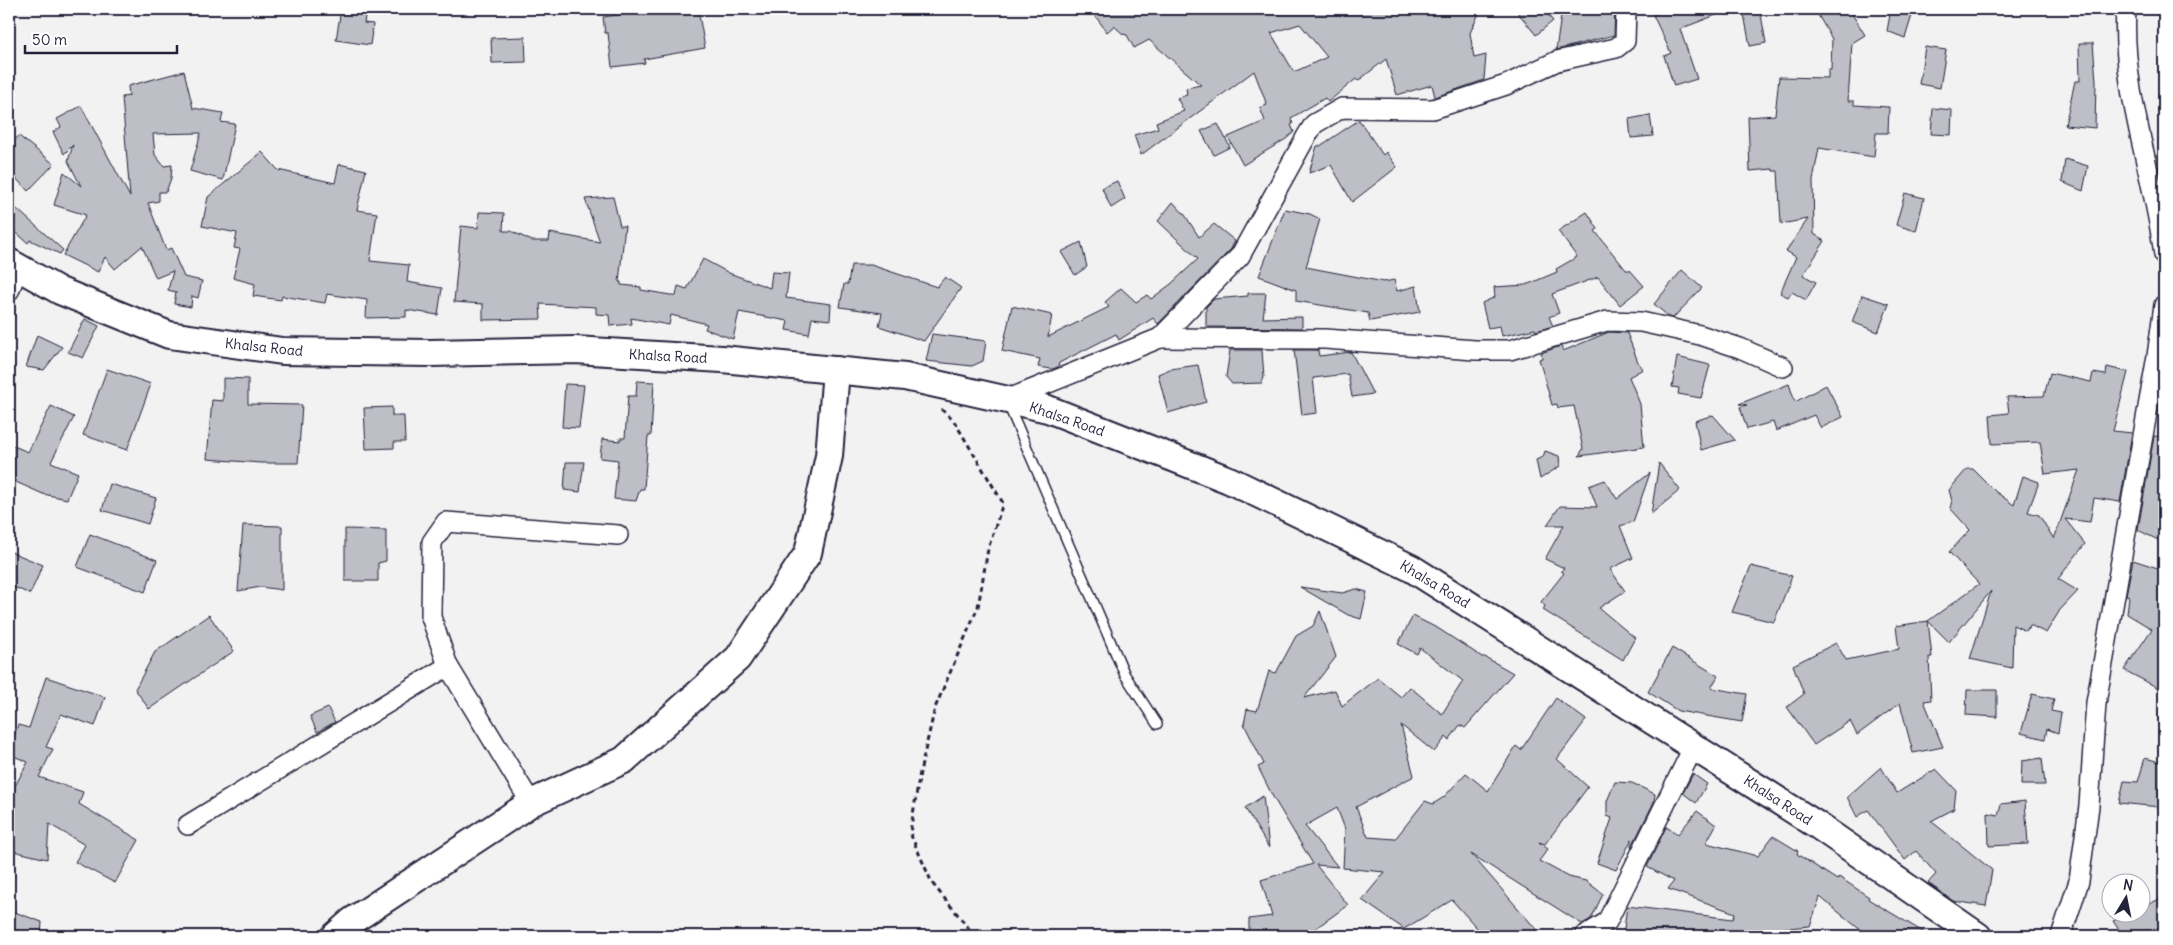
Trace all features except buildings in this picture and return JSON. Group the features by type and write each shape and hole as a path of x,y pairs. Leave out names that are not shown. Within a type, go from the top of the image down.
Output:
{"main road":[{"name":"Khalsa Road","path":"12,274 60,291 169,335 282,351 430,353 575,350 722,359 905,377 1048,409 1230,480 1412,568 1817,825 1978,936"},
{"path":"335,936 352,921 531,803 624,760 738,658 808,552 829,456 836,370"}],"street":[{"path":"1160,338 1240,256 1306,137 1314,124 1325,116 1342,108 1433,109 1506,85 1557,61 1616,48 1625,40 1626,9"},
{"path":"2126,9 2127,57 2131,96 2161,231 2164,255"},
{"path":"2061,936 2079,881 2089,806 2096,703 2158,356 2164,305"},
{"path":"1006,400 1160,338 1325,339 1475,350 1510,350 1607,321 1641,322 1700,335 1740,348 1784,367"},
{"path":"531,803 448,666 432,617 432,542 446,522 618,535"},
{"path":"188,825 448,666"},
{"path":"1584,936 1607,922 1694,746"}],"lane":[{"path":"1006,400 1125,676 1157,724"}],"path":[{"path":"940,408 954,421 1003,503 988,549 978,607 935,708 920,772 910,833 932,883 975,936"}]}
